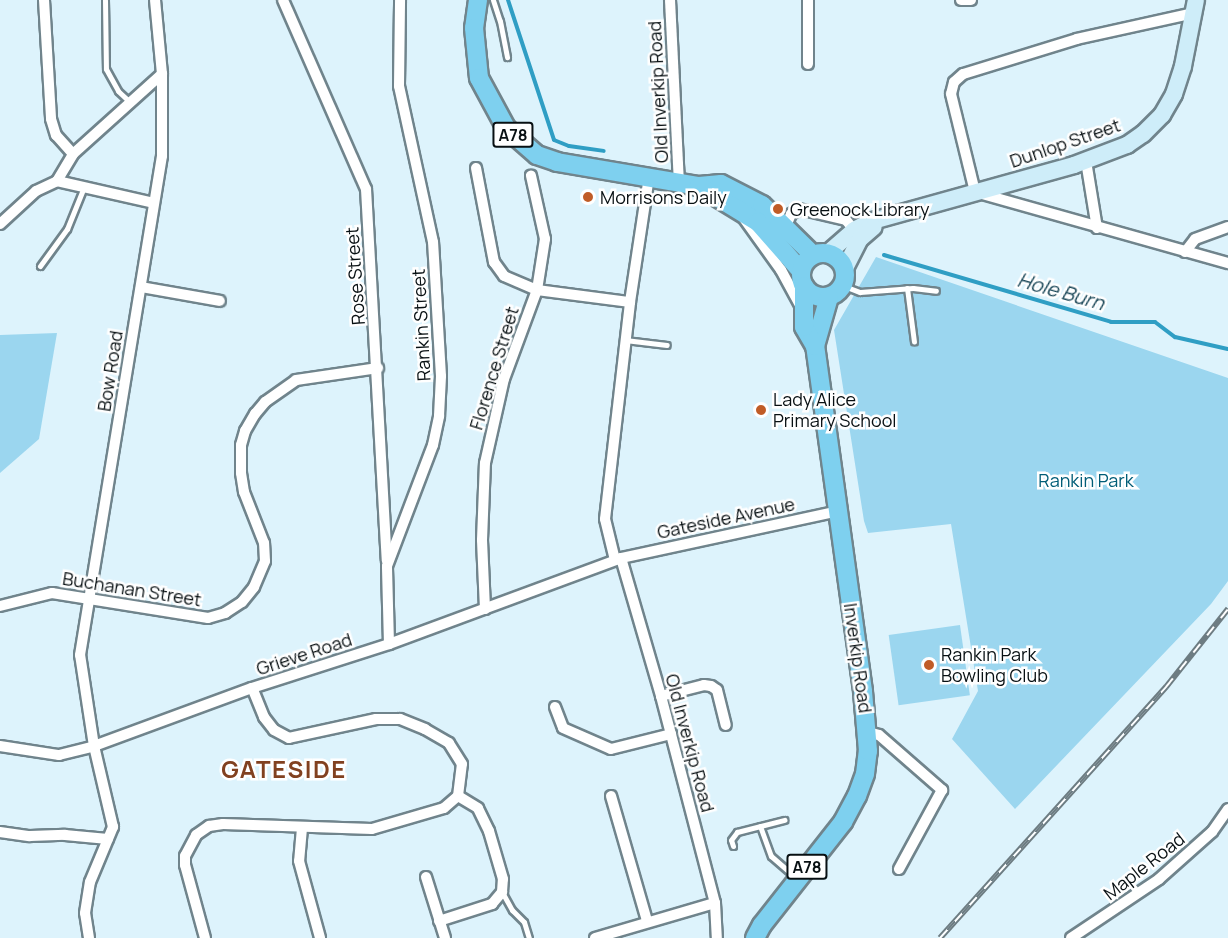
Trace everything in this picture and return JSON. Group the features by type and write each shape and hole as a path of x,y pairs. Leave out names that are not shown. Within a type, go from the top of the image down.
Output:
{"highway":[{"name":"A78","path":"478,0 474,28 479,78 506,128 537,155 557,162 679,183 699,186 720,184 739,191 762,205 820,254"},
{"name":"A78","path":"699,186 758,222 773,236 802,279"},
{"path":"820,254 841,261 844,277 829,297 817,297 802,279 820,254"},
{"name":"Inverkip Road","path":"755,938 797,879 843,822 865,774 868,732 815,346 804,327 802,279"},
{"name":"Inverkip Road","path":"815,346 829,297"}],"main road":[{"name":"Dunlop Street","path":"820,254 869,222 1086,161 1127,145 1162,116 1174,94 1183,66 1195,6"},
{"name":"Dunlop Street","path":"844,277 860,239 890,216"}],"street":[{"path":"44,0 51,119 56,135 73,154"},
{"name":"Bow Road","path":"108,839 113,827 94,746 80,655 162,156 162,74 154,0"},
{"name":"Rose Street","path":"283,0 366,189 378,368 387,566"},
{"name":"Rankin Street","path":"390,644 387,566 433,445 439,416 441,376 433,242 399,86 400,0"},
{"name":"Old Inverkip Road","path":"670,0 679,183"},
{"path":"808,0 808,64"},
{"path":"961,0 971,0"},
{"path":"1195,6 1077,39 957,78 951,94 975,192 1228,263"},
{"path":"0,224 36,191 57,181 73,154 162,74"},
{"path":"1086,161 1097,228"},
{"path":"476,168 494,262 504,276 537,290 630,302"},
{"name":"Florence Street","path":"485,609 482,540 485,463 504,379 537,290 545,239 531,176"},
{"name":"Old Inverkip Road","path":"649,177 630,302 605,519 661,696 715,903 717,938"},
{"path":"57,181 154,202"},
{"path":"786,226 791,214 799,209 846,220 854,230"},
{"path":"738,210 781,270 803,310"},
{"path":"1185,252 1195,239 1228,227"},
{"path":"141,287 220,301"},
{"name":"Buchanan Street","path":"0,606 52,593 208,618 225,613 242,602 262,571 266,551 244,492 241,459 245,430 265,402 296,380 378,368"},
{"name":"Gateside Avenue","path":"618,559 838,512"},
{"name":"Grieve Road","path":"0,746 59,755 94,746 252,688 390,644 618,559"},
{"path":"661,696 704,685 711,686 717,690 726,725"},
{"path":"205,938 185,865 189,846 196,835 209,826 223,824 372,829 444,808 458,796 462,764 449,743 425,729 400,719 376,719 289,738 274,730 264,717 252,688"},
{"path":"555,707 563,728 611,749 671,734"},
{"path":"868,732 879,735 942,790 899,869"},
{"path":"439,921 492,904 502,892 503,879 489,831 478,808 458,796"},
{"path":"610,796 647,921"},
{"name":"Maple Road","path":"1071,938 1159,879 1212,832 1228,809"},
{"path":"302,828 299,861 320,938"},
{"path":"0,832 30,836 65,835 108,839 90,882 86,913 89,938"},
{"path":"426,877 445,938"},
{"path":"595,938 715,903"}],"lane":[{"path":"105,0 106,69 112,82 130,102"},
{"path":"493,0 507,57"},
{"path":"40,266 67,229 84,187"},
{"path":"844,277 860,292 907,288 936,291"},
{"path":"907,288 914,342"},
{"path":"626,340 667,345"},
{"path":"733,846 731,840 737,832 784,820"},
{"path":"760,826 771,856 797,879"},
{"path":"502,892 512,910 524,922 529,938"}],"green space":[{"name":"Rankin Park","path":"876,257 1228,378 1228,581 1211,604 1015,809 952,739 978,691 951,524 868,533 864,521 834,330"},
{"path":"57,333 39,439 0,473 0,335"},
{"name":"Rankin Park Bowling Club","path":"960,625 970,695 899,705 889,635"}],"waterway":[{"path":"508,0 554,140 569,146 604,151"},
{"name":"Hole Burn","path":"884,255 1111,322 1155,322 1175,337 1228,349"}],"railway":[{"path":"940,938 1166,687 1228,609"}],"place":[{"name":"Morrisons Daily","path":"588,197"},
{"name":"Greenock Library","path":"778,209"},
{"name":"Lady Alice Primary School","path":"761,410"},
{"name":"Rankin Park Bowling Club","path":"929,665"}],"district":[{"name":"GATESIDE","path":"284,769"}]}
